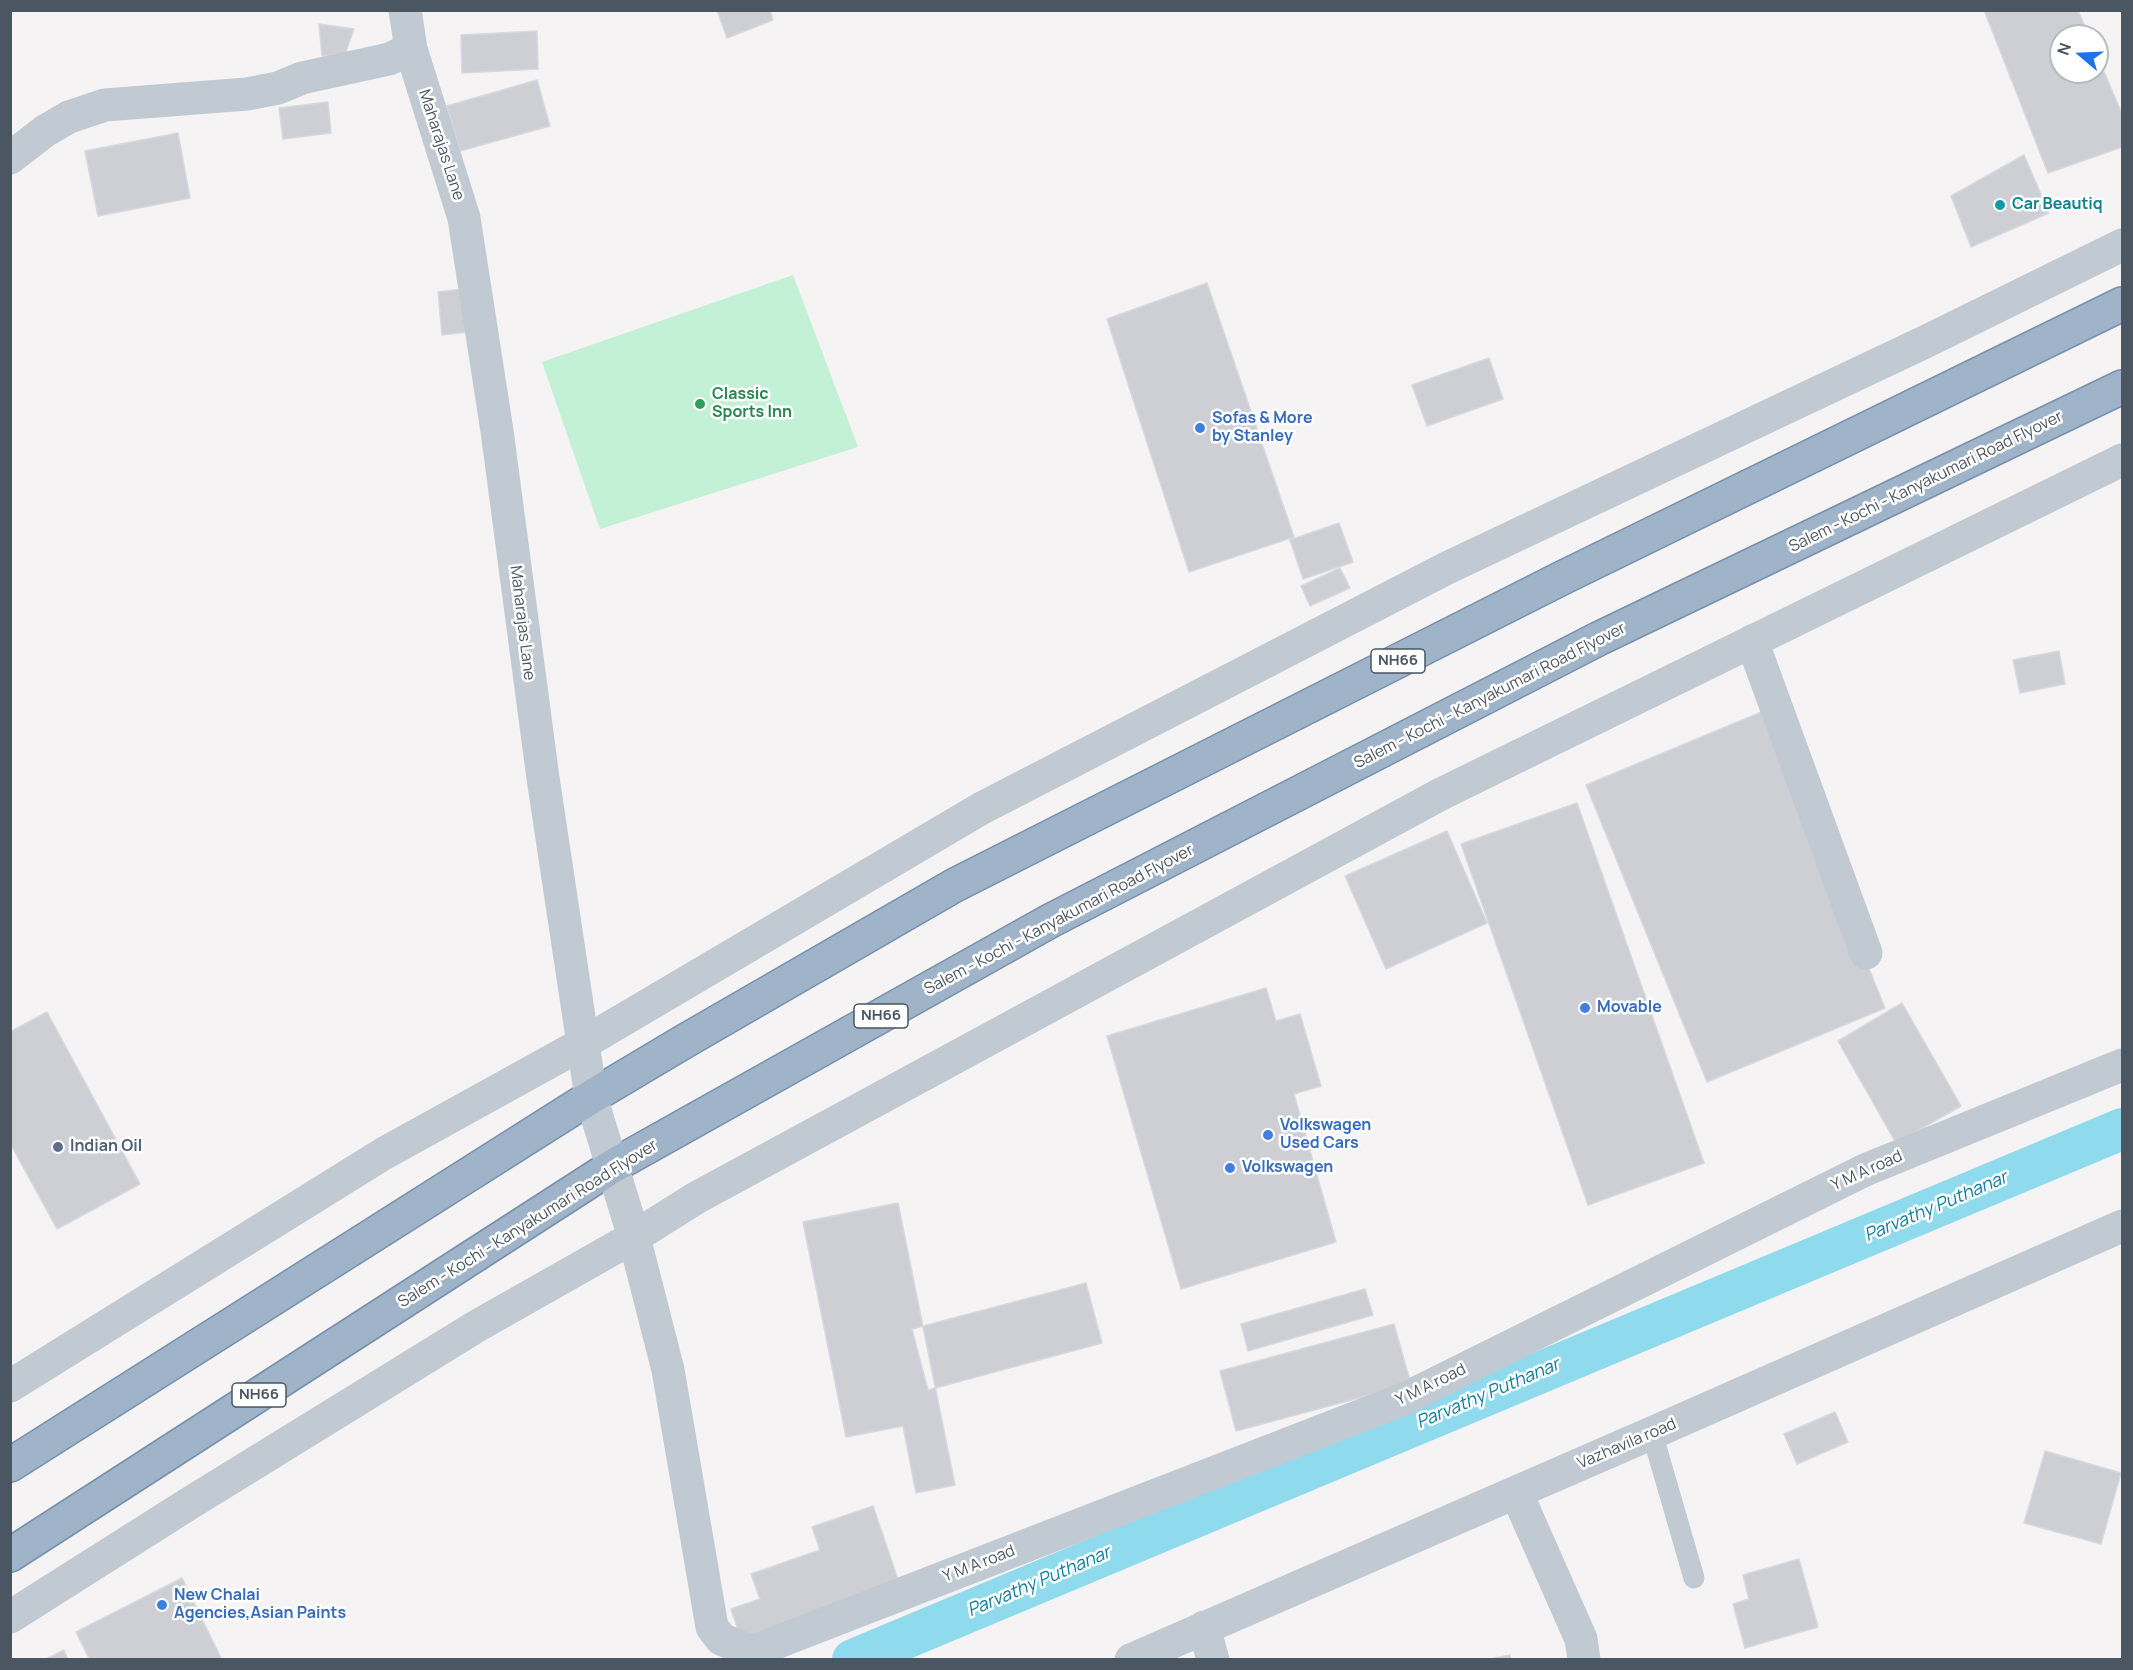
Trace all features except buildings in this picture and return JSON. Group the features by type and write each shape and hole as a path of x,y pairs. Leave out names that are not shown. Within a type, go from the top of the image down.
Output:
{"highway":[{"name":"NH66","path":"10,1465 591,1098 955,885 1562,578 2122,304"},
{"name":"Salem - Kochi - Kanyakumari Road Flyover","path":"10,1555 613,1166 1050,921 1598,639 2122,387"}],"street":[{"name":"Maharajas Lane","path":"405,10 411,50 465,218 497,432 543,778 591,1098 634,1237 668,1370 712,1627 721,1640"},
{"path":"10,158 45,131 69,117 105,105 247,94 278,88 302,78 389,59 411,50"},
{"path":"10,1386 383,1154 582,1044 982,808 1447,568 1916,346 2122,244"},
{"path":"10,1617 477,1326 634,1237 696,1198 1441,794 2122,460"},
{"path":"1752,641 1866,953"},
{"name":"Y M A road","path":"721,1640 754,1656 1404,1399 1865,1170 2122,1065"},
{"name":"Vazhavila road","path":"1131,1659 2122,1226"},
{"path":"1516,1492 1581,1639 1584,1659"},
{"path":"1204,1627 1213,1659"}],"lane":[{"path":"1652,1433 1694,1578"}],"green space":[{"name":"Classic Sports Inn","path":"793,275 858,447 600,529 542,362"}],"waterway":[{"name":"Parvathy Puthanar","path":"853,1660 2122,1129"}],"place":[{"name":"Car Beautiq","path":"2000,205"},
{"name":"Classic Sports Inn","path":"700,404"},
{"name":"Sofas & More by Stanley","path":"1200,428"},
{"name":"Movable","path":"1585,1008"},
{"name":"Volkswagen Used Cars","path":"1268,1135"},
{"name":"Indian Oil","path":"58,1147"},
{"name":"Volkswagen","path":"1230,1168"},
{"name":"New Chalai Agencies,Asian Paints","path":"162,1605"}]}
